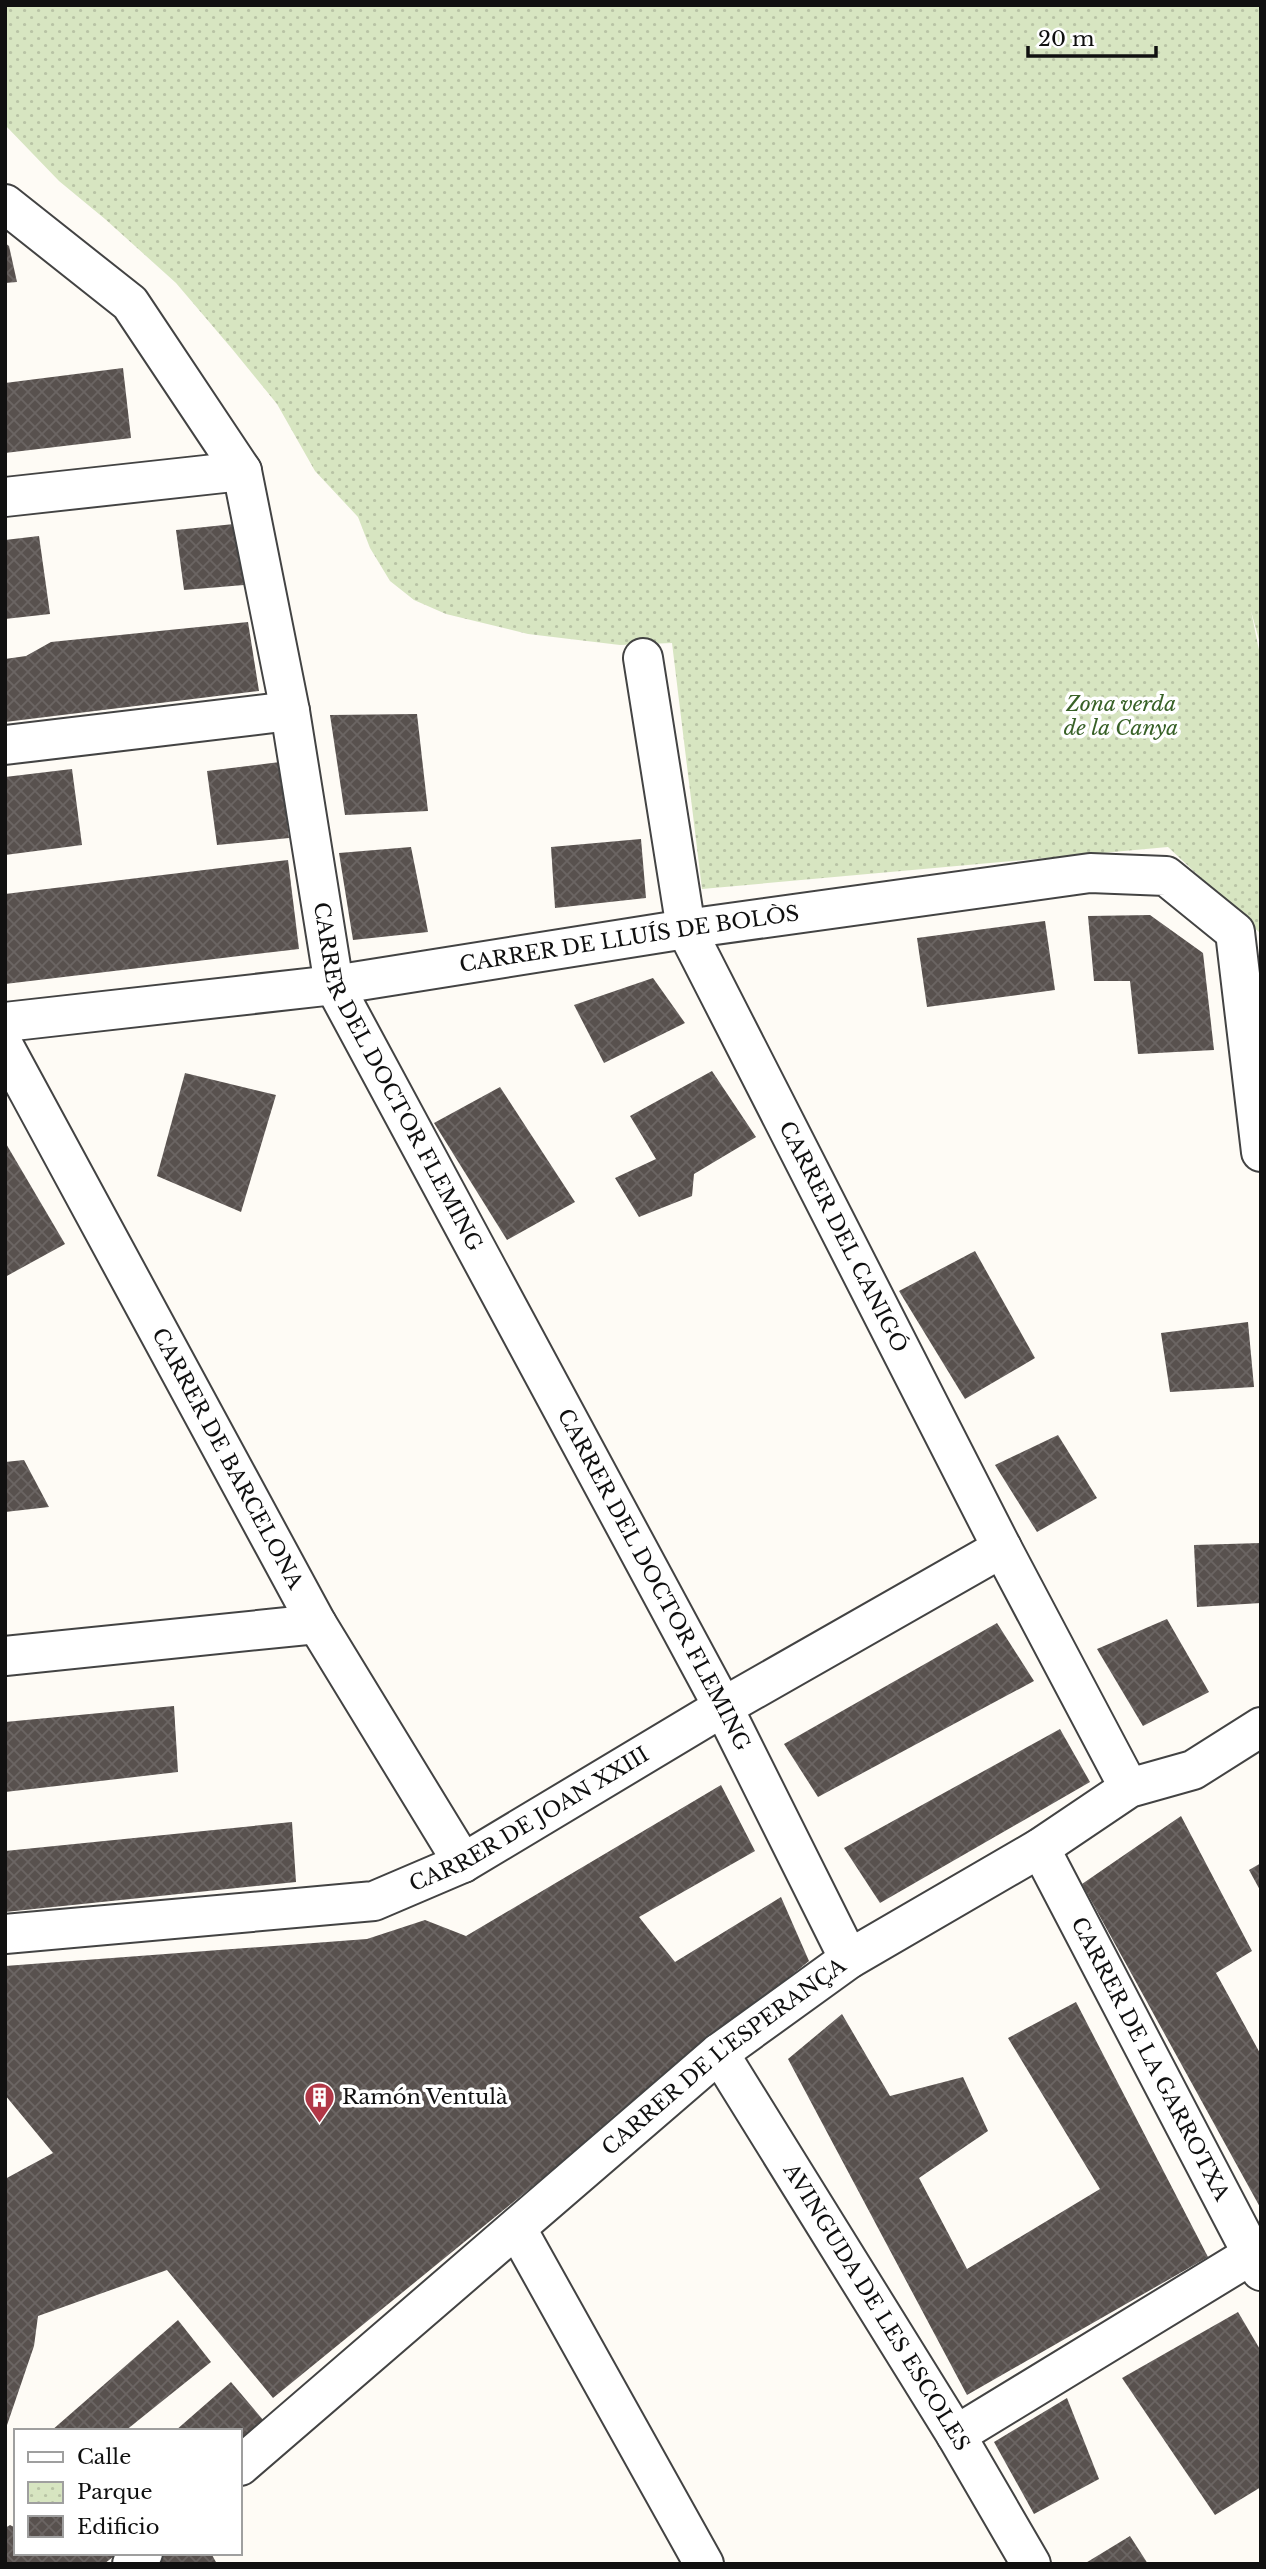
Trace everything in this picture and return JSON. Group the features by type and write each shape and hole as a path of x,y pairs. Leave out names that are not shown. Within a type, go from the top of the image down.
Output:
{"street":[{"name":"CARRER DEL DOCTOR FLEMING","path":"5,204 130,303 242,471 290,711 334,985 723,1707 849,1958"},
{"path":"5,497 242,471"},
{"name":"CARRER DEL CANIGÓ","path":"643,658 686,929 1002,1548 1129,1787"},
{"path":"5,744 290,711"},
{"name":"CARRER DE LLUÍS DE BOLÒS","path":"5,1022 334,985 686,929 1090,873 1166,876 1235,932 1261,1152"},
{"name":"CARRER DE BARCELONA","path":"5,1048 317,1624 463,1863"},
{"name":"CARRER DE JOAN XXIII","path":"5,1934 374,1901 463,1863 723,1707 1002,1548"},
{"path":"5,1656 317,1624"},
{"name":"CARRER DE L'ESPERANÇA","path":"242,2464 719,2053 849,1958 1040,1848 1129,1787 1193,1770 1261,1727"},
{"name":"CARRER DE LA GARROTXA","path":"1040,1848 1258,2258"},
{"name":"AVINGUDA DE LES ESCOLES","path":"719,2053 956,2435 1031,2564"},
{"path":"517,2229 704,2564"},
{"path":"956,2435 1258,2258"}],"green space":[{"name":"Zona verda de la Canya","path":"5,5 1261,5 1261,647 1251,611 1261,660 1261,934 1168,847 702,889 672,643 620,645 528,634 446,614 414,600 390,581 370,548 358,517 315,471 277,404 233,350 176,283 59,181 5,125"}],"building":[{"path":"5,243 9,246 17,282 5,283"},
{"path":"123,368 131,438 5,453 5,383"},
{"path":"234,524 244,585 184,590 176,530"},
{"path":"39,536 50,614 5,619 5,540"},
{"path":"248,622 259,691 5,722 5,659 26,656 51,642"},
{"path":"417,714 428,811 345,815 330,715"},
{"path":"280,762 289,838 217,845 207,771"},
{"path":"72,769 82,845 5,855 5,777"},
{"path":"641,839 646,898 555,908 551,847"},
{"path":"411,847 428,932 353,940 339,853"},
{"path":"288,860 299,949 5,984 5,894"},
{"path":"1150,915 1203,953 1214,1050 1138,1054 1130,981 1094,981 1088,916"},
{"path":"1045,921 1055,990 927,1007 917,938"},
{"path":"653,978 685,1023 604,1063 574,1005"},
{"path":"712,1071 756,1137 694,1174 692,1196 639,1217 615,1178 656,1159 630,1116"},
{"path":"185,1073 276,1095 241,1212 157,1176"},
{"path":"500,1087 575,1202 507,1240 434,1123"},
{"path":"5,1142 65,1244 5,1277"},
{"path":"975,1251 1035,1358 965,1399 899,1291"},
{"path":"1248,1322 1254,1387 1170,1392 1161,1333"},
{"path":"1058,1435 1097,1498 1037,1532 995,1465"},
{"path":"24,1460 49,1507 5,1512 5,1462"},
{"path":"1261,1543 1261,1603 1197,1607 1194,1545"},
{"path":"1167,1619 1209,1692 1143,1726 1097,1649"},
{"path":"997,1623 1034,1681 818,1797 784,1744"},
{"path":"174,1706 178,1772 5,1792 5,1722"},
{"path":"1060,1729 1090,1782 880,1903 844,1848"},
{"name":"Ramón Ventulà","path":"721,1785 755,1851 639,1917 675,1962 781,1897 809,1961 273,2398 167,2270 38,2316 34,2346 5,2431 5,2179 53,2153 5,2095 5,1966 367,1939 425,1920 466,1936"},
{"path":"1181,1816 1252,1951 1216,1973 1261,2055 1261,2209 1082,1884"},
{"path":"292,1822 296,1882 5,1912 5,1851"},
{"path":"1261,1863 1261,1892 1249,1870"},
{"path":"1076,2002 1208,2257 967,2395 788,2059 842,2014 890,2096 963,2077 988,2131 919,2178 967,2269 1100,2189 1008,2038"},
{"path":"1238,2312 1261,2351 1261,2487 1215,2515 1122,2378"},
{"path":"178,2320 211,2362 127,2429 53,2429"},
{"path":"231,2382 275,2434 242,2459 242,2429 177,2429"},
{"path":"1067,2398 1099,2479 1034,2514 994,2442"},
{"path":"10,2525 14,2527 14,2555 115,2555 104,2564 5,2564 5,2528"},
{"path":"1130,2536 1148,2564 1084,2564"},
{"path":"141,2555 212,2555 217,2564 132,2564"}],"place":[{"name":"Ramón Ventulà","path":"319,2124"}]}
